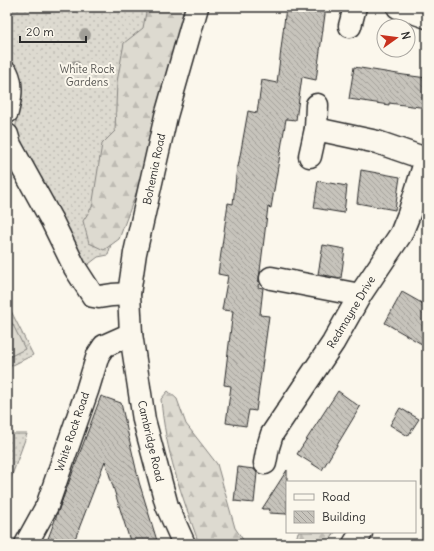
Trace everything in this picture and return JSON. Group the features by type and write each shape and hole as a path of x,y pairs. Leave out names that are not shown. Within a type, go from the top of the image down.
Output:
{"main road":[{"name":"Bohemia Road","path":"131,334 129,294 135,253 166,116 197,7"},
{"path":"398,7 427,17"},
{"path":"7,73 9,76 11,96 7,112"},
{"path":"310,156 316,129 317,105"},
{"path":"316,129 377,142 426,158"},
{"path":"7,135 10,145 52,221 75,268 93,296 98,297 129,294"},
{"name":"Redmayne Drive","path":"265,463 272,434 333,343 360,295 401,234 409,214 426,158"},
{"path":"271,278 360,295"},
{"name":"White Rock Road","path":"26,544 47,506 98,355 104,346 131,334"},
{"name":"Cambridge Road","path":"131,334 144,420 167,506 184,544"}],"green space":[{"name":"White Rock Gardens","path":"7,7 177,7 108,255 98,257 85,267 15,135 20,85 7,59"},
{"path":"147,7 188,7 141,180 119,239 104,250 89,243 83,221 92,207 102,144 115,131 117,82 124,43 143,28"},
{"path":"7,303 33,355 7,368"},
{"path":"7,313 25,349 7,358"},
{"path":"168,391 177,399 186,424 217,464 235,528 246,544 199,544 175,473 166,437 161,399"},
{"path":"7,434 27,434 8,486 7,486"},
{"path":"298,533 334,533 328,544 295,544"}],"building":[{"path":"286,7 326,7 316,80 302,77 296,120 286,119 271,208 268,207 258,287 263,288 260,315 269,316 256,411 249,410 246,426 226,423 231,386 224,385 233,311 222,310 228,276 218,274 228,203 233,204 237,167 248,111 257,113 262,80 277,83"},
{"path":"354,67 427,78 427,108 389,103 389,105 349,99"},
{"path":"361,170 400,177 395,210 357,203"},
{"path":"318,181 347,186 344,213 314,208"},
{"path":"323,245 345,249 341,278 318,274"},
{"path":"402,292 427,306 427,347 385,323"},
{"path":"338,391 360,407 322,470 297,454"},
{"path":"101,396 121,403 139,482 158,544 131,544 105,461 73,544 46,544"},
{"path":"400,408 419,419 408,436 390,425"},
{"path":"238,467 254,469 257,473 254,503 234,501"},
{"path":"287,470 286,514 269,513 270,509 262,509"}]}
